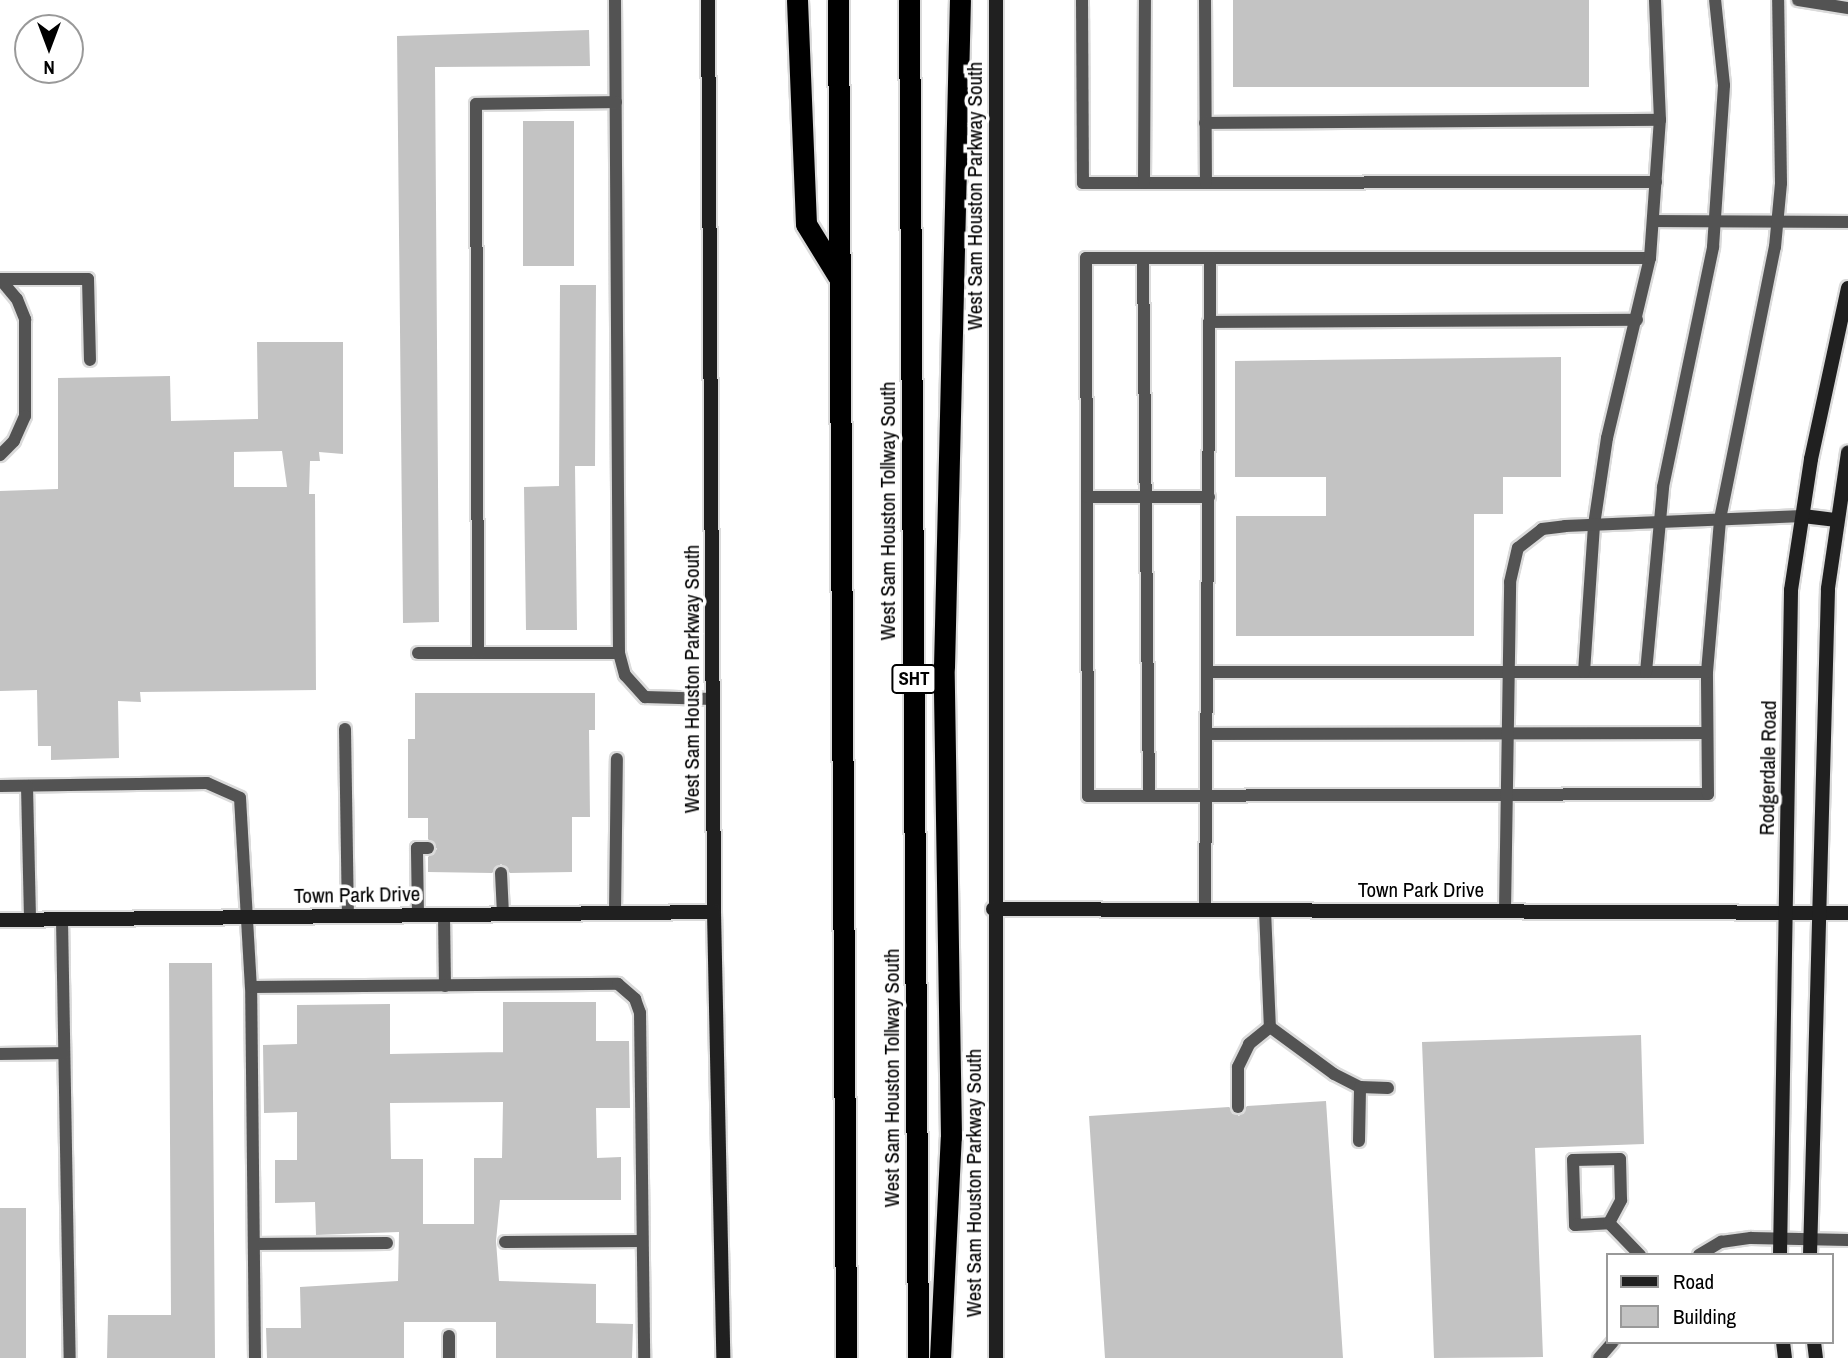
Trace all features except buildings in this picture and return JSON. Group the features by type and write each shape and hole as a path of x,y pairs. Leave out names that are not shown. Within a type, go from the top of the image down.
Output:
{"highway":[{"path":"797,0 806,224 839,278"},
{"path":"838,0 846,1358"},
{"name":"West Sam Houston Tollway South","path":"909,0 918,1358"},
{"path":"940,1358 951,1137 944,667 960,0"}],"street":[{"name":"West Sam Houston Parkway South","path":"708,0 714,912 723,1358"},
{"name":"West Sam Houston Parkway South","path":"996,0 993,909 996,1358"},
{"name":"Rodgerdale Road","path":"1780,1253 1791,590 1848,288"},
{"path":"1810,1247 1828,588 1842,520 1848,452"},
{"path":"1803,516 1842,520"},
{"name":"Town Park Drive","path":"993,909 1848,914"},
{"name":"Town Park Drive","path":"0,920 714,912"}],"lane":[{"path":"615,0 619,653 625,676 645,697 713,699"},
{"path":"1082,0 1083,183 1656,182"},
{"path":"1144,183 1145,0"},
{"path":"1205,0 1206,183"},
{"path":"1584,672 1594,525 1607,438 1650,258 1660,120 1655,0"},
{"path":"1646,672 1658,522 1715,222 1724,85 1715,0"},
{"path":"1650,258 1086,258 1088,796 1708,794 1707,672 1720,519 1778,222 1783,146 1778,0"},
{"path":"1798,0 1848,8"},
{"path":"478,653 476,104 616,102"},
{"path":"1205,123 1660,120"},
{"path":"1653,221 1848,222"},
{"path":"1143,258 1149,796"},
{"path":"1205,909 1209,734 1210,258"},
{"path":"0,279 88,279 90,360"},
{"path":"0,279 16,299 25,319 25,416 14,441 0,455"},
{"path":"1209,322 1637,320"},
{"path":"1087,497 1209,496"},
{"path":"1505,911 1511,563 1518,548 1542,529 1803,516"},
{"path":"418,653 619,653"},
{"path":"1209,672 1707,672"},
{"path":"345,729 348,916"},
{"path":"1209,734 1707,733"},
{"path":"615,913 617,759"},
{"path":"0,786 206,783 225,787 240,798 250,917 255,1358"},
{"path":"27,786 30,919"},
{"path":"418,915 417,848 428,848"},
{"path":"501,873 503,914"},
{"path":"1265,910 1270,1027"},
{"path":"443,915 445,986"},
{"path":"62,919 70,1358"},
{"path":"251,987 618,984 635,999 640,1013 643,1358"},
{"path":"1270,1027 1360,1087 1388,1088"},
{"path":"1238,1107 1238,1067 1249,1045 1270,1027"},
{"path":"0,1054 64,1054"},
{"path":"1359,1141 1360,1087"},
{"path":"1609,1223 1621,1200 1620,1159 1573,1160 1575,1224 1609,1223 1638,1253"},
{"path":"1702,1253 1721,1242 1780,1240 1810,1247 1848,1240"},
{"path":"505,1242 642,1241"},
{"path":"254,1244 387,1243"},
{"path":"449,1336 449,1358"},
{"path":"1599,1358 1611,1344"}]}
